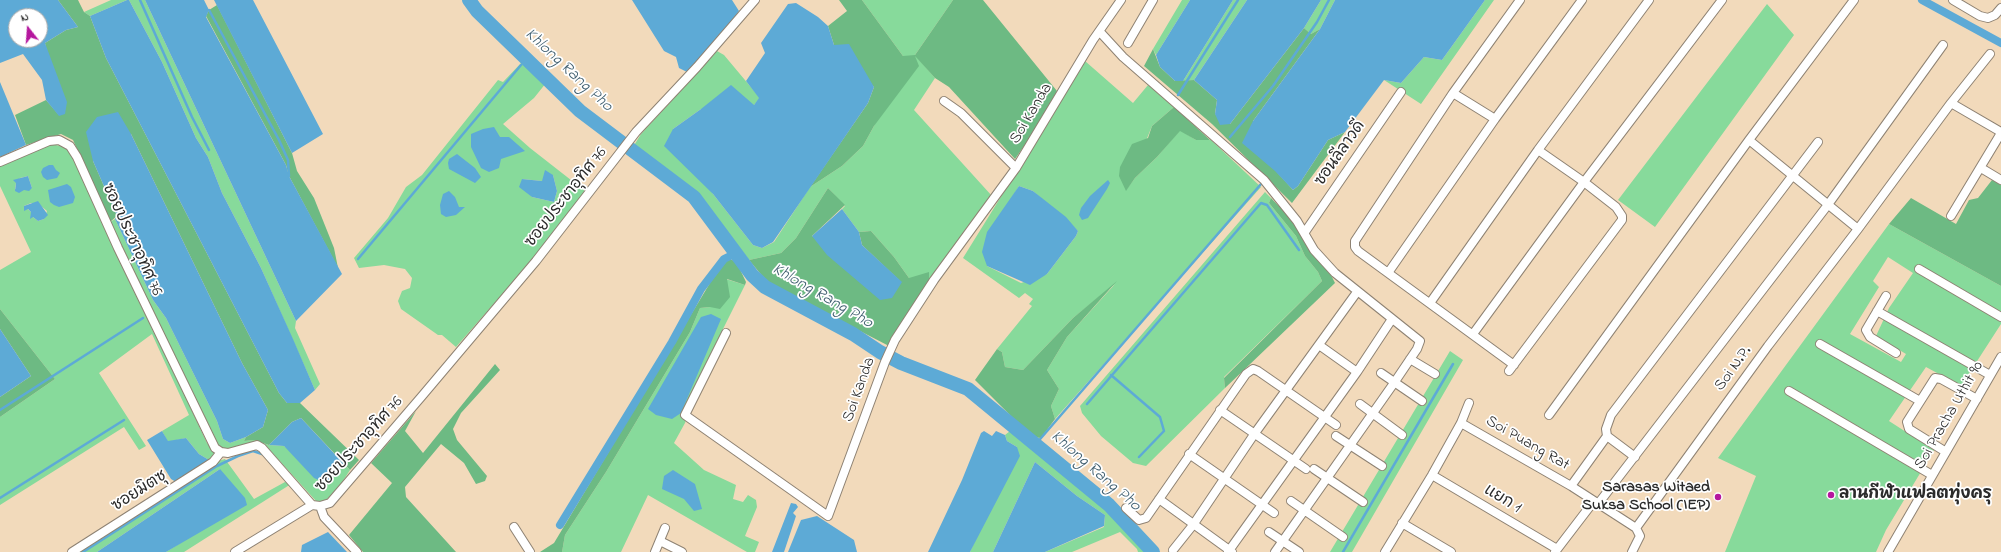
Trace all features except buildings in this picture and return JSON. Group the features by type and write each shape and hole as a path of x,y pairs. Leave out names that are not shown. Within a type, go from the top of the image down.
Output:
{"street":[{"name":"ซอยประชาอุทิศ 76","path":"0,162 54,140 67,144 74,151 215,448 221,452 228,453 257,445 262,448 316,506 330,503 536,261 636,132 697,67 755,0"},
{"name":"Soi Kanda","path":"726,333 685,415 828,516 885,362 895,340 934,280 1016,168 1081,60 1121,0"},
{"path":"1128,43 1153,0"},
{"path":"1520,0 1453,93 1355,241 1355,247 1358,251 1473,334 1511,368 1622,220 1622,216 1616,208 1584,182 1538,150"},
{"path":"1388,273 1495,120 1582,0"},
{"path":"1430,303 1538,150 1649,0"},
{"path":"1473,334 1584,182 1722,0"},
{"path":"1549,415 1749,140 1854,0"},
{"path":"1953,0 1980,16 1988,18 1995,15 2001,8"},
{"path":"1100,32 1123,58 1264,180 1304,232 1314,250 1335,273 1420,341 1417,349 1394,383 1275,552"},
{"path":"1556,551 1635,456 1827,206 1943,45"},
{"name":"Soi N.P.","path":"1636,528 1768,346 1858,229 1951,103 1990,54"},
{"name":"ซอนลีลาวดี","path":"1304,232 1401,92"},
{"path":"1453,93 1495,120"},
{"path":"944,101 961,113 1016,168"},
{"path":"1951,103 2001,133 1951,216"},
{"path":"1749,140 1827,206 1858,229"},
{"path":"1572,486 1607,436 1606,429 1611,415 1818,142"},
{"path":"1981,168 2001,180"},
{"path":"1919,269 2001,317"},
{"path":"1173,550 1193,525 1255,433 1357,292"},
{"path":"1886,296 1866,330 1870,337 1896,353"},
{"path":"1877,311 1990,375"},
{"path":"1159,500 1230,551 1292,460 1357,372 1392,319"},
{"path":"1820,344 1920,401"},
{"path":"1319,345 1357,372"},
{"name":"Soi Pracha Uthit 90","path":"1888,552 2001,357"},
{"path":"1410,359 1435,374"},
{"path":"1126,508 1139,520 1146,518 1220,410 1246,374 1252,369 1258,371 1336,425"},
{"path":"1381,373 1422,401"},
{"path":"1946,452 1909,429 1907,422 1935,378 1940,378 1977,399"},
{"path":"1789,391 1932,475"},
{"name":"Soi Puang Rat","path":"1385,552 1432,475 1461,423 1469,403"},
{"path":"1360,404 1402,435"},
{"path":"1220,410 1292,460 1328,478 1363,502"},
{"name":"Soi Puang Rat","path":"1461,423 1572,486 1636,528"},
{"path":"1336,436 1382,466"},
{"path":"1607,436 1635,456"},
{"name":"ซอยมิตซุ","path":"72,552 213,462 221,452"},
{"path":"1189,454 1274,512"},
{"name":"แยก 1","path":"1432,475 1556,551"},
{"path":"1291,501 1343,537"},
{"path":"235,552 316,506 324,517 357,552"},
{"path":"1402,523 1451,552"},
{"path":"514,527 530,552"},
{"path":"655,552 665,528"},
{"path":"1632,552 1640,536 1636,528"},
{"path":"1269,532 1299,552"},
{"path":"660,541 682,552"}],"green space":[{"path":"58,0 78,0 84,12 90,16 106,58 279,393 287,403 300,403 359,460 350,470 301,418 292,422 269,445 254,440 244,441 246,437 263,427 268,410 242,363 131,134 93,161 117,216 110,222 73,140 61,134 26,145 15,115 46,100 59,115 46,48 48,48 48,41 66,30 78,27"},
{"path":"111,0 127,0 90,16 84,12"},
{"path":"129,0 145,0 296,321 295,328 320,384 315,390 261,268 222,193 208,157 196,138 162,62"},
{"path":"839,0 862,0 903,56 915,55 953,0 983,0 1057,91 1033,133 1015,159 949,87 935,78 915,56 919,66 874,126 863,146 842,166 810,187 868,103 874,87 834,45 828,26 847,11"},
{"path":"862,0 953,0 915,55 935,78 914,110 992,196 929,283 909,278 894,257 871,231 859,232 842,209 845,206 828,188 796,238 781,253 749,260 697,195 633,147 641,134 717,51 724,55 760,98 754,105 701,109 673,129 713,194 753,245 762,248 774,242 810,187 842,166 863,146 874,126 903,56"},
{"path":"1182,0 1190,0 1156,55 1153,49"},
{"path":"1233,0 1247,0 1194,80 1183,81"},
{"path":"1321,0 1335,0 1320,29 1311,34 1304,28"},
{"path":"1485,0 1494,0 1421,104 1384,80 1401,83 1424,57 1442,60"},
{"path":"1767,4 1794,35 1655,227 1618,200"},
{"path":"217,5 292,153 297,171 314,198 334,248 338,268 289,176 286,165 206,16 209,10"},
{"path":"1304,28 1311,34 1320,29 1253,121 1276,171 1293,190 1298,186 1328,140 1345,132 1292,203 1212,124 1144,66 1153,49 1160,67 1175,81 1194,80 1217,100 1215,114 1230,124"},
{"path":"1085,61 1133,103 1148,85 1174,107 1152,126 1126,190 1135,178 1157,157 1180,130 1196,140 1211,140 1261,187 1055,419 1051,406 1059,389 1047,370 1067,337 1115,284 1073,318 1023,370 1005,367 1002,352 997,349 1032,306 1029,304 1033,299 1025,293 1019,298 963,258","holes":["1019,186 1033,191 1078,231 1076,236 1047,274 1021,283 987,266 1010,201"]},
{"path":"522,62 546,83 534,98 503,124 530,148 585,191 539,252 456,347 442,335 438,335 401,309 398,301 402,291 410,288 412,278 405,269 384,265 359,268 354,258 388,218 406,187 422,175 498,80 503,82","holes":["553,175 557,191 554,202 532,197 522,179 542,181"]},
{"path":"1174,107 1210,140 1196,140 1180,131 1157,157 1135,178 1126,191 1119,176 1120,167 1132,144 1148,138 1152,126"},
{"path":"52,144 64,147 69,151 207,443 216,453 209,460 199,454 186,438 168,442 162,431 189,415 152,334 99,373 146,446 139,450 124,427 0,505 0,417 55,379 0,309 0,270 31,252 0,186 0,166","holes":["28,176 32,188 24,190 15,189 16,183 20,178","31,203 41,206 47,211 44,219 38,221 24,206"]},
{"path":"1992,180 2001,185 2001,286 1889,224 1911,198 1956,224 1969,200 1978,198"},
{"path":"828,188 845,205 812,236 901,282 862,245 859,232 871,231 894,257 909,278 929,272 929,283 889,346 769,284 749,260 781,253 796,238"},
{"path":"1265,192 1271,198 1269,203 1296,236 1305,256 1318,272 1322,281 1224,377 1225,388 1146,466 1133,463 1101,436 1082,413 1080,406"},
{"path":"1271,198 1297,225 1311,252 1331,275 1335,283 1225,388 1224,378 1322,281 1318,272 1305,256 1296,236 1269,203"},
{"path":"115,219 153,300 166,318 217,421 223,439 230,443 246,437 244,441 254,440 269,445 284,446 330,480 344,464 350,470 341,484 327,499 321,502 316,501 267,447 258,443 226,451 220,448 213,440 110,222"},
{"path":"1889,224 2001,286 2001,324 1961,386 1926,367 1889,421 1934,450 1886,530 1876,552 1725,552 1756,476 1718,458","holes":["1888,257 1913,273 1889,308 1876,336 1906,354 1901,362 1850,334 1879,287 1873,281"]},
{"path":"728,259 736,261 746,282 745,285 727,279 730,297 720,309 710,307 700,308 690,332 606,472 565,535 562,552 540,552 554,543 716,273"},
{"path":"726,279 745,285 700,375 685,423 674,443 704,470 736,485 733,499 743,502 748,495 756,500 757,507 745,536 759,542 755,552 747,552 648,495 621,552 562,552 565,535 606,472 690,332 700,308 710,307"},
{"path":"1117,281 1067,337 1047,370 1059,389 1051,406 1055,419 1041,438 1032,437 975,380 997,349 1002,352 1005,367 1023,370 1073,318"},
{"path":"0,309 55,379 0,417 0,397 31,376 0,329"},
{"path":"1450,351 1463,360 1352,552 1330,552"},
{"path":"495,364 500,370 461,413 453,429 457,440 487,476 485,481 476,484 464,463 441,444 405,487 406,497 456,552 363,552 349,535 392,483 371,463 416,411 405,431 423,453"},
{"path":"1010,431 1107,508 1147,552 1138,552 1137,549 1120,532 1072,552 1045,552 1104,527 1105,515 1077,496 1035,462 993,552 970,552 1017,447 1007,441 1005,435"},
{"path":"225,459 254,499 285,482 291,484 184,552 166,552 193,535 220,469 97,552 75,552 218,461"}],"water":[{"path":"0,0 58,0 78,27 66,30 48,41 48,8 8,8 8,48 47,48 67,102 65,114 59,116 46,100 42,80 23,54 0,63"},
{"path":"129,0 162,62 196,138 208,157 222,193 261,268 315,390 300,403 287,403 279,393 106,58 90,16"},
{"path":"145,0 204,0 209,10 206,17 286,165 289,176 342,274 296,321"},
{"path":"214,0 253,0 323,134 292,153"},
{"path":"632,0 732,0 739,11 717,40 687,72 679,68 676,57 664,51"},
{"path":"1190,0 1233,0 1183,81 1175,81 1160,67 1156,55"},
{"path":"1247,0 1321,0 1304,28 1230,124 1220,125 1215,114 1217,100 1194,80"},
{"path":"1335,0 1485,0 1442,60 1424,57 1401,83 1384,80 1345,132 1328,140 1298,186 1293,190 1275,171 1242,143 1253,121 1320,29"},
{"path":"796,3 818,17 828,26 834,45 849,44 874,87 868,103 773,242 762,248 753,245 713,194 664,146 673,129 731,85 754,105 759,98 746,81 765,53 761,43 788,4"},
{"path":"0,82 26,145 0,157"},
{"path":"118,112 131,134 242,363 268,410 263,427 246,437 230,443 223,439 217,421 166,318 153,300 115,219 117,216 93,161 86,132 97,117"},
{"path":"494,127 500,137 509,137 525,151 501,159 499,168 489,172 481,168 471,147 471,134 483,129"},
{"path":"457,154 475,168 481,177 475,183 449,169 449,159"},
{"path":"53,165 60,173 57,178 47,180 43,177 41,172 43,168"},
{"path":"545,170 553,175 557,191 554,202 532,197 519,187 522,179 542,181"},
{"path":"28,176 32,188 29,191 24,190 19,193 15,191 16,183 13,180"},
{"path":"1108,180 1110,183 1107,189 1088,218 1082,220 1079,215 1081,208 1090,196"},
{"path":"67,184 71,187 75,197 73,203 59,207 50,202 48,190"},
{"path":"1019,186 1033,191 1066,217 1078,231 1076,236 1047,274 1030,285 987,266 982,252 987,232"},
{"path":"449,191 455,197 459,207 465,207 456,215 446,217 441,214 440,205 443,194"},
{"path":"38,201 48,215 44,219 38,221 33,217 30,219 31,212 28,209 24,211 24,206"},
{"path":"842,209 859,232 862,245 902,282 892,298 880,300 827,255 812,236"},
{"path":"711,314 721,319 681,413 672,419 656,415 648,409 701,317"},
{"path":"0,329 31,376 0,397"},
{"path":"301,418 344,464 330,480 323,482 314,478 284,446 269,445 292,422"},
{"path":"162,431 168,441 186,438 199,454 209,460 176,482 171,479 147,440"},
{"path":"984,431 992,436 996,431 1005,435 1007,441 1017,447 1020,456 970,552 928,552 962,480 981,433"},
{"path":"1035,462 1077,496 1105,515 1104,526 1045,552 993,552"},
{"path":"220,469 245,498 247,505 166,552 97,552"},
{"path":"673,470 695,484 702,509 694,511 684,499 662,489 664,476"},
{"path":"791,503 796,504 798,507 793,513 796,516 784,552 772,552"},
{"path":"817,516 854,540 857,552 788,552 801,520"},
{"path":"328,532 347,552 301,552 302,545"}],"waterway":[{"path":"140,0 192,117 209,150"},
{"name":"Khlong Rang Pho","path":"469,0 477,11 580,111 694,197 752,275 765,287 853,334 880,352 901,363 968,389 1109,505 1153,552"},
{"path":"1178,95 1238,0"},
{"path":"1230,137 1273,86 1317,22 1329,0"},
{"path":"1922,0 2001,43"},
{"path":"209,10 279,140 288,160 289,176"},
{"path":"358,259 521,65"},
{"path":"1035,445 1261,184"},
{"path":"1087,404 1261,203 1267,205 1299,250"},
{"path":"560,525 672,342 701,289 724,259 736,253"},
{"path":"0,410 143,318"},
{"path":"1343,552 1453,364"},
{"path":"1111,375 1160,417 1164,431 1139,457"},
{"path":"0,498 124,420"},
{"path":"83,552 217,466 253,451 262,454"}],"place":[{"name":"ลานกีฬาแฟลตทุ่งครุ","path":"1831,495"},
{"name":"Sarasas Witaed Suksa School (IEP)","path":"1718,497"}]}
